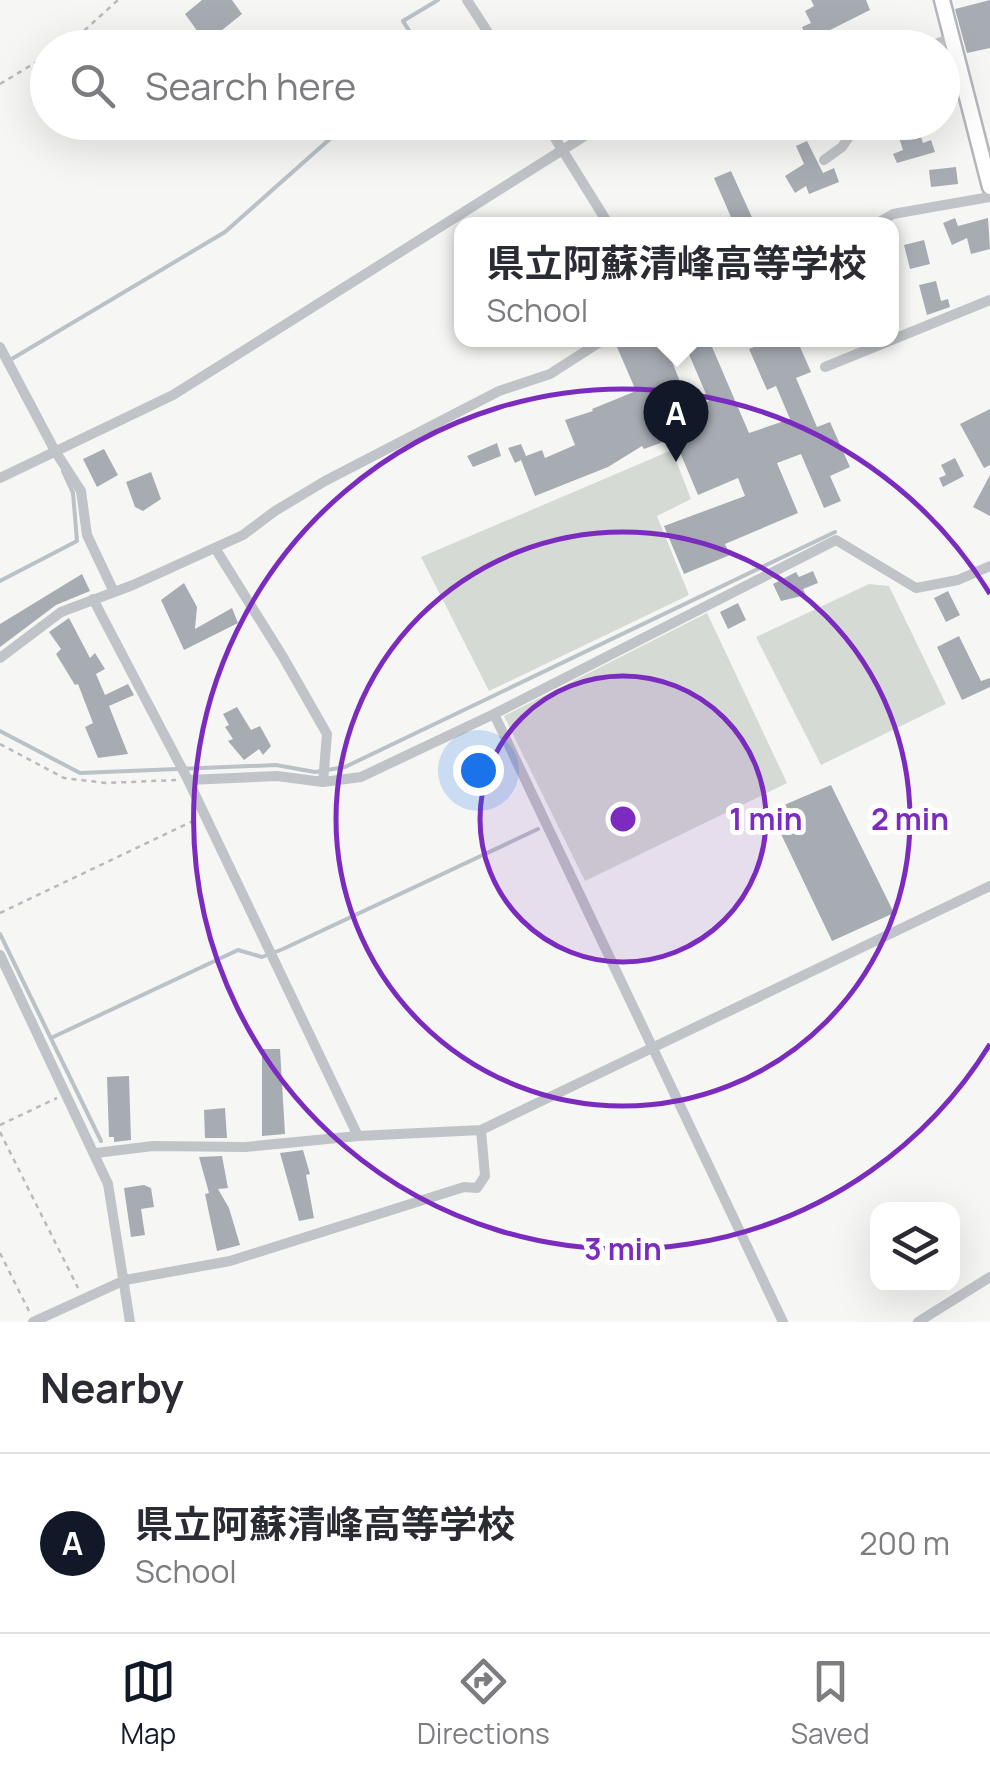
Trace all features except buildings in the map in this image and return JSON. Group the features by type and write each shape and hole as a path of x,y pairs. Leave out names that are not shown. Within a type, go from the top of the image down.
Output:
{"main road":[{"path":"942,0 950,30"},
{"path":"960,69 990,187"}],"street":[{"path":"467,0 486,30"},
{"path":"557,140 606,217"},
{"path":"456,217 579,140"},
{"path":"824,160 847,140"},
{"path":"888,217 990,198"},
{"path":"0,478 172,395 454,218"},
{"path":"899,337 990,300"},
{"path":"0,347 81,491 88,535 114,592"},
{"path":"0,658 61,612 244,535 274,510 325,481 498,391 550,374 593,347"},
{"path":"825,367 874,347"},
{"path":"188,780 278,776 323,782 362,777 836,540 916,588 958,580 990,566"},
{"path":"215,548 283,656 326,734 323,782"},
{"path":"93,599 188,780 358,1136"},
{"path":"494,714 783,1322"},
{"path":"96,1153 152,1146 244,1146 481,1130 990,886"},
{"path":"0,955 108,1184 130,1322"},
{"path":"34,1322 124,1280 230,1261 464,1188 477,1188 486,1176 481,1130"},
{"path":"918,1322 990,1277"}],"path":[{"path":"86,30 118,0"},
{"path":"0,84 30,66"},
{"path":"0,744 64,778 106,783 188,780"},
{"path":"0,912 205,816"},
{"path":"0,1125 66,1094"},
{"path":"0,1132 84,1298"},
{"path":"0,1253 34,1322"}],"shaded area":[{"path":"672,450 691,499 657,516 689,595 489,691 421,557"},
{"path":"869,584 889,586 946,704 821,765 756,637"},
{"path":"707,613 787,783 585,881 504,716"}],"waterway":[{"path":"409,30 403,21 438,0"},
{"path":"10,360 225,232 329,140"},
{"path":"0,581 77,541 73,493 63,471"},
{"path":"0,731 80,773 276,765 315,772 345,767 835,532"},
{"path":"51,1038 238,950 262,957 283,949 538,829"},
{"path":"0,934 101,1141"}],"place":[{"name":"県立阿蘇清峰高等学校","path":"676,462"}]}
